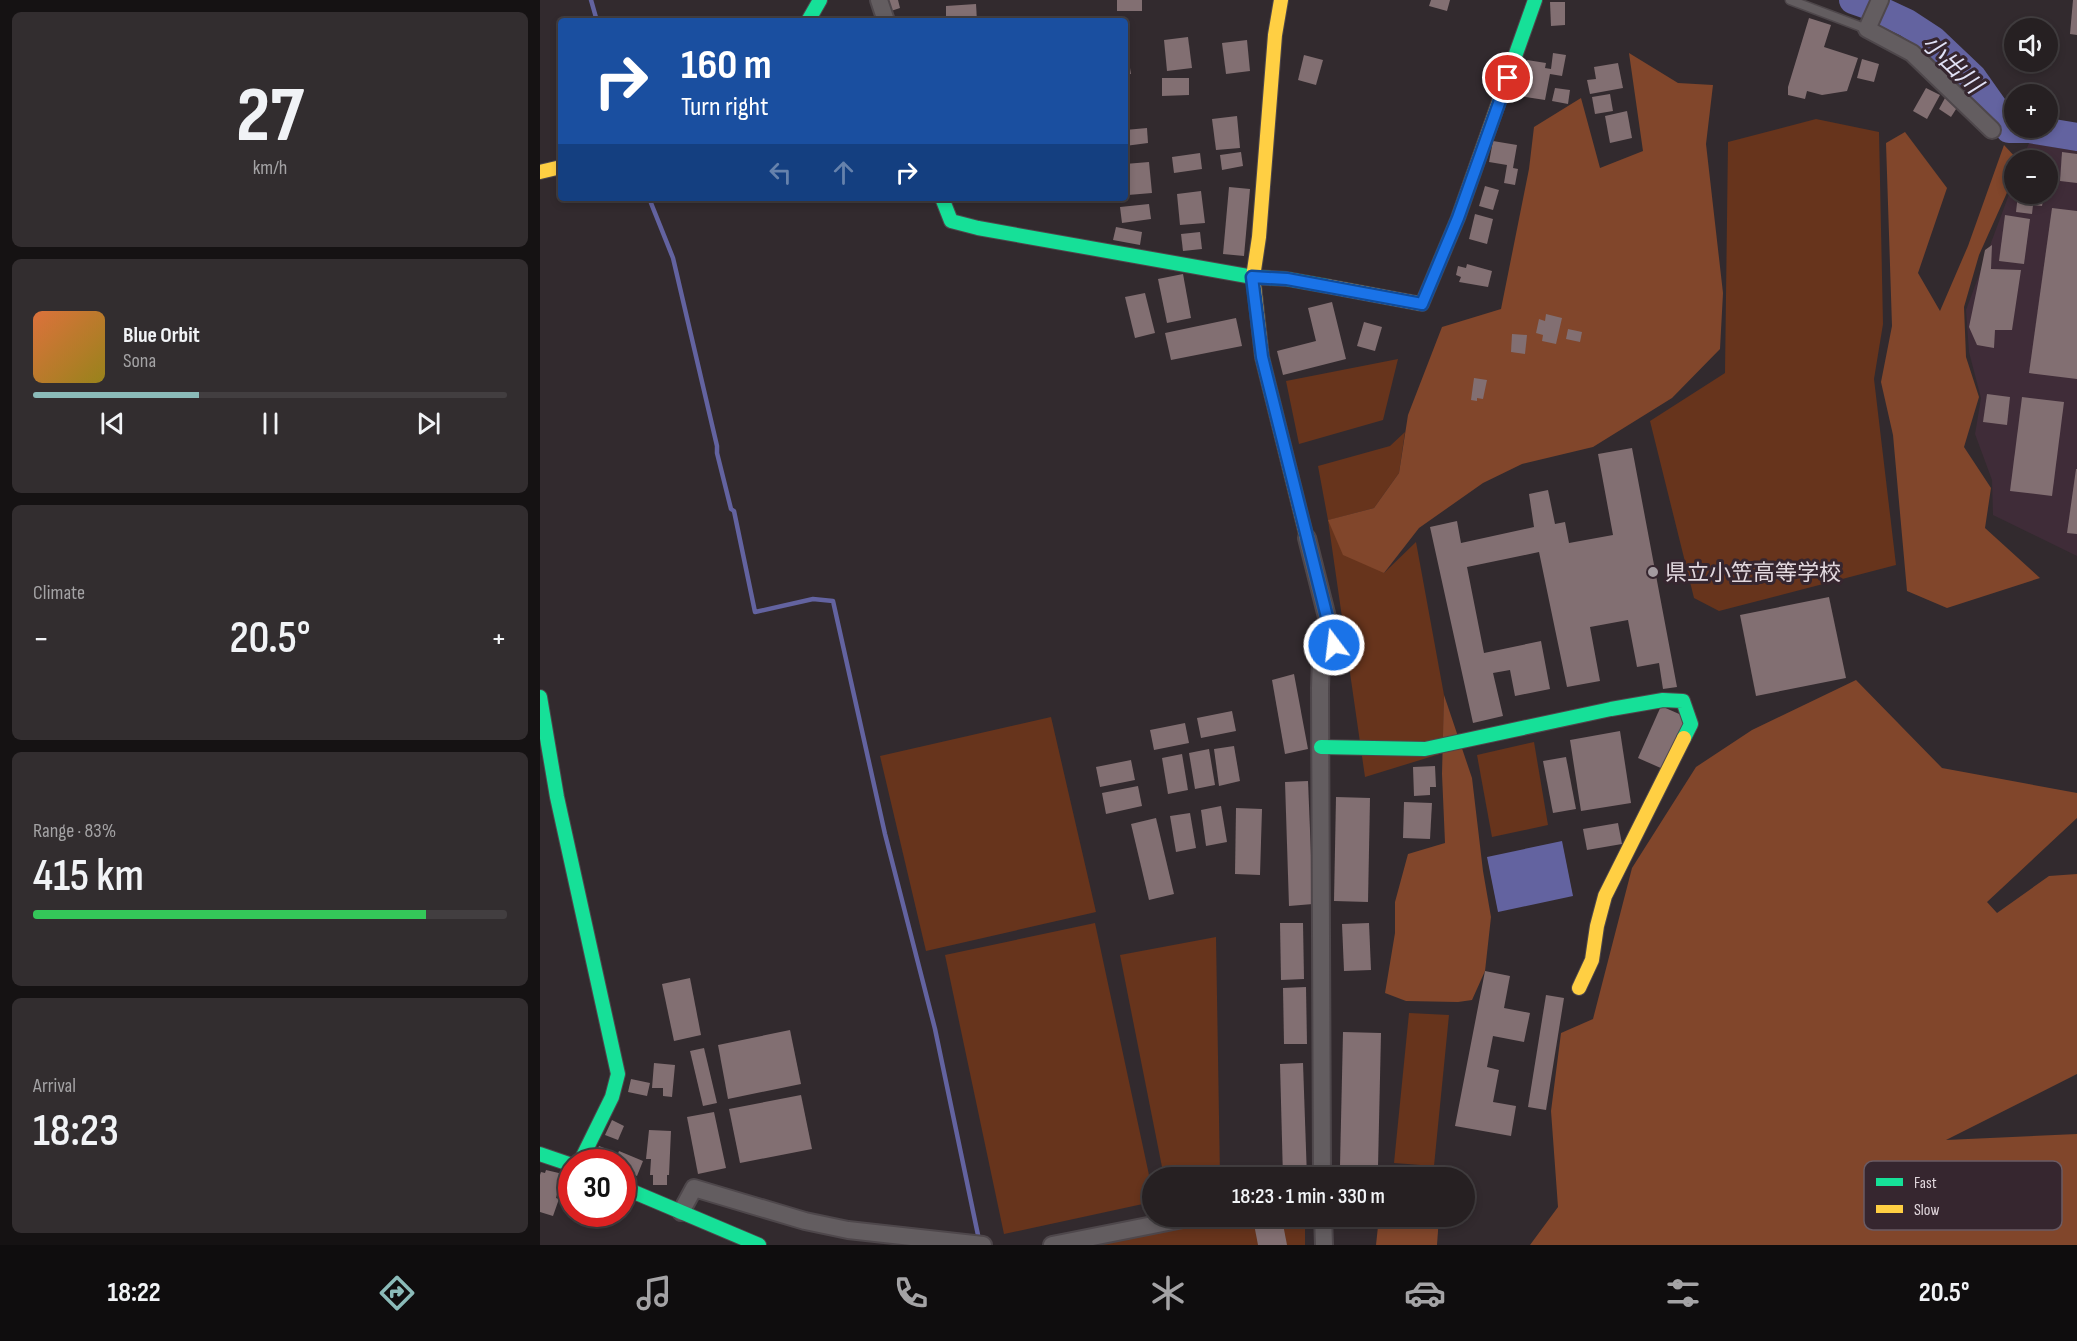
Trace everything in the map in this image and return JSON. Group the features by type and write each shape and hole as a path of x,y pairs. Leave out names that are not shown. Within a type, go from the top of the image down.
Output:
{"street":[{"path":"810,18 820,0"},
{"path":"879,0 885,18"},
{"path":"1281,0 1275,34 1259,237 1252,277 1262,357 1334,645 1321,659 1322,1167"},
{"path":"943,201 951,221 978,228 1252,277 1287,279 1422,304 1458,218 1535,0"},
{"path":"1880,0 1869,24 1912,53 1992,130"},
{"path":"540,172 558,167"},
{"path":"540,697 557,797 618,1074 612,1097 586,1149"},
{"path":"1321,747 1425,749 1611,709 1663,700 1683,701 1690,724 1605,896 1597,926 1592,960 1579,988"},
{"path":"540,1154 558,1160"},
{"path":"681,1212 694,1188 805,1221 848,1230 983,1245"},
{"path":"636,1192 759,1245"},
{"path":"1052,1245 1143,1227"},
{"path":"1323,1227 1324,1245"}],"lane":[{"path":"1790,0 1869,24"}],"shaded area":[{"path":"1629,53 1678,83 1713,85 1706,144 1723,293 1720,349 1672,398 1593,447 1522,464 1483,483 1419,528 1384,573 1343,555 1328,520 1374,508 1399,473 1408,415 1442,327 1501,309 1529,169 1534,127 1581,98 1600,168 1643,151"},
{"path":"1816,119 1879,132 1883,324 1874,379 1896,565 1719,611 1694,598 1650,421 1725,373 1728,142"},
{"path":"1905,132 1947,188 1918,273 1940,311 1968,246 2004,145 2009,150 2004,150 2004,199 1979,255 1964,307 1966,357 1979,397 1964,447 1991,488 1985,528 2040,578 1947,608 1907,591 1893,435 1881,382 1892,326 1886,143"},
{"path":"2029,143 2077,151 2077,556 1993,515 1992,480 1975,434 1981,398 1969,352 1966,310 2005,204 2058,204 2058,150 2026,150"},
{"path":"1398,359 1383,420 1299,444 1286,381"},
{"path":"1405,432 1399,473 1374,508 1329,520 1384,573 1416,542 1444,695 1443,753 1365,777 1328,520 1318,466 1390,446"},
{"path":"1856,680 1942,768 2077,793 2077,818 1987,902 1997,913 2049,876 2077,874 2077,1074 1946,1140 2077,1134 2077,1245 1530,1245 1558,1207 1551,1111 1561,1033 1593,1019 1632,868 1696,767 1752,730"},
{"path":"1444,695 1472,778 1491,917 1485,971 1472,1000 1406,1001 1385,993 1395,933 1395,902 1408,854 1445,843 1442,774"},
{"path":"1051,717 1096,912 926,951 880,756"},
{"path":"1534,742 1548,825 1492,837 1477,755"},
{"path":"1562,841 1573,896 1498,912 1487,857"},
{"path":"1095,923 1147,1167 1142,1167 1142,1204 1004,1234 945,955"},
{"path":"1216,937 1220,1167 1162,1167 1120,955"},
{"path":"1409,1013 1449,1015 1434,1166 1394,1163"},
{"path":"1173,1227 1305,1227 1305,1245 1053,1245"},
{"path":"1378,1227 1438,1227 1437,1245 1376,1245"}],"building":[{"path":"885,0 898,0 900,8 888,12"},
{"path":"1117,0 1142,0 1142,11 1117,11"},
{"path":"1431,0 1450,0 1447,11 1429,6"},
{"path":"2073,0 2077,0 2077,35 2070,34"},
{"path":"1550,2 1565,2 1565,25 1551,26"},
{"path":"976,4 977,18 946,18 946,6"},
{"path":"1809,18 1831,25 1824,47 1858,58 1847,91 1822,95 1807,91 1805,99 1788,95 1788,87"},
{"path":"1188,37 1192,68 1167,71 1164,40"},
{"path":"1247,40 1250,71 1226,74 1222,43"},
{"path":"1553,53 1566,55 1562,76 1550,74 1545,100 1520,96 1527,60 1546,63 1545,68 1551,69"},
{"path":"1304,55 1323,60 1316,85 1298,80"},
{"path":"1128,56 1131,74 1128,74"},
{"path":"1862,59 1879,64 1874,82 1857,78"},
{"path":"1618,63 1623,88 1590,94 1587,80 1596,79 1594,67"},
{"path":"1162,78 1189,78 1189,95 1162,96"},
{"path":"1555,88 1570,90 1568,104 1552,101"},
{"path":"1926,88 1940,95 1927,119 1913,111"},
{"path":"1610,94 1613,111 1595,114 1592,97"},
{"path":"1945,98 1958,106 1951,117 1939,109"},
{"path":"1627,111 1632,138 1610,143 1605,116"},
{"path":"1237,116 1240,148 1216,150 1212,119"},
{"path":"1147,128 1148,143 1128,146 1128,130"},
{"path":"1493,141 1517,145 1513,168 1518,169 1515,185 1504,183 1507,165 1489,162"},
{"path":"1241,152 1243,166 1222,170 1220,155"},
{"path":"2062,152 2077,154 2077,183 2060,181"},
{"path":"1200,153 1202,169 1174,173 1172,157"},
{"path":"1149,162 1152,193 1128,195 1128,164"},
{"path":"1485,186 1499,190 1493,210 1479,206"},
{"path":"1229,187 1250,189 1244,256 1223,254"},
{"path":"1201,191 1205,223 1180,225 1177,194"},
{"path":"1149,204 1151,219 1122,223 1120,207"},
{"path":"2017,204 2042,204 2042,206 2033,205 2032,214 2016,212"},
{"path":"2052,208 2077,211 2077,379 2029,373"},
{"path":"1475,214 1493,219 1487,244 1469,239"},
{"path":"2005,215 2030,219 2024,264 1999,261"},
{"path":"1116,227 1142,232 1140,245 1113,240"},
{"path":"1200,232 1202,249 1183,251 1181,234"},
{"path":"1992,245 1991,269 2021,270 2012,330 1995,330 1994,348 1977,345 1969,327 1985,250"},
{"path":"1467,264 1492,271 1488,287 1459,282 1461,277 1456,275 1458,266 1466,268"},
{"path":"1183,274 1191,318 1167,323 1158,279"},
{"path":"1145,293 1155,333 1135,338 1125,297"},
{"path":"1332,302 1346,359 1283,375 1277,351 1316,341 1308,308"},
{"path":"1546,314 1562,318 1556,344 1542,341 1543,335 1536,333 1539,319 1545,321"},
{"path":"1236,318 1242,346 1171,360 1165,333"},
{"path":"1364,322 1382,327 1375,351 1357,346"},
{"path":"1568,329 1582,332 1580,342 1566,339"},
{"path":"1512,334 1527,335 1525,354 1511,352"},
{"path":"1474,378 1487,380 1483,399 1477,398 1477,401 1471,400"},
{"path":"1987,394 2010,397 2007,425 1983,422"},
{"path":"2022,397 2064,402 2052,496 2010,491"},
{"path":"1632,448 1677,687 1663,689 1659,663 1637,667 1628,620 1590,627 1600,681 1567,687 1539,552 1467,567 1484,653 1541,641 1550,689 1515,696 1510,670 1493,673 1503,716 1473,723 1430,527 1457,521 1461,543 1534,527 1529,494 1548,490 1555,524 1565,522 1569,543 1613,535 1598,454"},
{"path":"2077,469 2077,534 2067,533"},
{"path":"1829,597 1846,678 1756,696 1740,615"},
{"path":"1294,674 1308,749 1285,754 1272,680"},
{"path":"1661,706 1686,717 1663,769 1638,758"},
{"path":"1232,711 1236,731 1201,738 1197,718"},
{"path":"1185,723 1189,743 1154,750 1150,730"},
{"path":"1620,731 1631,803 1581,811 1570,740"},
{"path":"1234,746 1240,781 1219,786 1214,749"},
{"path":"1209,749 1215,785 1195,789 1189,753"},
{"path":"1182,754 1188,790 1168,794 1162,758"},
{"path":"1566,757 1576,809 1553,813 1543,761"},
{"path":"1131,760 1135,780 1100,787 1096,767"},
{"path":"1435,766 1436,787 1430,787 1430,795 1414,796 1413,767"},
{"path":"1308,781 1313,904 1289,906 1285,782"},
{"path":"1138,786 1142,806 1106,814 1102,793"},
{"path":"1336,797 1370,798 1368,902 1334,901"},
{"path":"1404,802 1432,803 1430,839 1403,838"},
{"path":"1221,806 1227,842 1206,846 1201,810"},
{"path":"1236,808 1262,809 1260,875 1235,874"},
{"path":"1190,813 1196,848 1176,852 1170,816"},
{"path":"1156,818 1174,894 1149,900 1131,824"},
{"path":"1618,823 1622,844 1587,850 1583,829"},
{"path":"1280,923 1303,923 1304,979 1281,980"},
{"path":"1369,923 1371,970 1344,971 1342,924"},
{"path":"1485,971 1510,976 1504,1008 1530,1013 1524,1042 1493,1036 1487,1067 1499,1070 1493,1102 1516,1106 1511,1136 1455,1126"},
{"path":"690,978 701,1035 674,1041 662,984"},
{"path":"1306,987 1307,1044 1284,1044 1283,988"},
{"path":"1546,995 1564,998 1546,1110 1528,1107"},
{"path":"790,1030 801,1084 728,1099 718,1045"},
{"path":"1343,1032 1381,1033 1378,1167 1340,1166"},
{"path":"704,1048 717,1103 703,1106 690,1051"},
{"path":"654,1063 675,1065 672,1097 663,1096 663,1088 652,1088"},
{"path":"1303,1063 1307,1167 1283,1167 1280,1064"},
{"path":"631,1079 650,1083 647,1096 628,1092"},
{"path":"801,1095 812,1149 740,1163 729,1109"},
{"path":"714,1112 726,1168 698,1174 687,1117"},
{"path":"612,1120 624,1126 618,1140 605,1135"},
{"path":"649,1130 671,1131 667,1185 653,1185 653,1175 650,1175 651,1159 646,1159"},
{"path":"636,1158 643,1161 636,1176"},
{"path":"546,1170 558,1173 556,1198 558,1202 553,1216 540,1212 540,1175 541,1172 545,1173"},
{"path":"1255,1227 1284,1227 1287,1245 1258,1245"}],"waterway":[{"path":"591,0 596,18"},
{"name":"小出川","path":"1853,0 1907,23 1933,40 1973,78 2009,129 2029,129 2077,137"},
{"path":"650,201 673,258 717,453 731,509 734,511 755,612 813,599 833,601 885,834 935,1029 978,1235"}],"traffic: fast":[{"path":"810,18 820,0"},
{"path":"1507,79 1535,0"},
{"path":"943,201 951,221 978,228 1253,277 1287,279 1326,286"},
{"path":"540,697 557,797 618,1074 612,1097 586,1149"},
{"path":"1321,747 1425,749 1663,700 1683,701 1691,724 1684,738"},
{"path":"540,1154 558,1160"},
{"path":"636,1193 759,1245"}],"traffic: slow":[{"path":"1281,0 1275,35 1259,237 1253,277 1262,357 1307,538"},
{"path":"1326,286 1422,304 1458,218 1507,79"},
{"path":"540,172 558,168"},
{"path":"1579,988 1592,960 1597,926 1605,896 1684,738"}],"place":[{"name":"県立小笠高等学校","path":"1653,572"}],"route":[{"path":"1334,645 1262,357 1252,277 1287,279 1422,304 1458,218 1508,78"}]}
